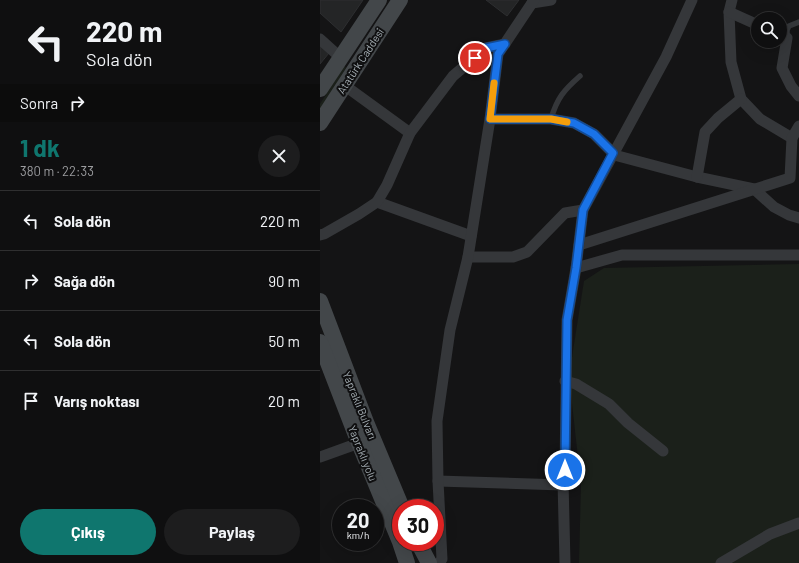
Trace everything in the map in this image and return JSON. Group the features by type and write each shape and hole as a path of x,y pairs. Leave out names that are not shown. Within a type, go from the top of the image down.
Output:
{"main road":[{"name":"Atatürk Caddesi","path":"320,89 379,0"},
{"name":"Atatürk Caddesi","path":"320,123 400,0"},
{"name":"Yapraklı Bulvarı","path":"320,302 366,422 398,499"},
{"name":"Yapraklı yolu","path":"320,342 359,443 398,536 407,563"},
{"path":"423,551 429,562"}],"street":[{"path":"429,562 442,559 437,421 450,330 468,257 490,119 498,54 533,1 551,0"},
{"path":"565,563 563,485 565,470 567,320 576,268 583,210 666,57 692,0"},
{"path":"732,0 729,12 731,62 741,100 760,119 792,138"},
{"path":"729,12 751,22"},
{"path":"320,40 341,58"},
{"path":"320,235 359,214 377,202 387,186 410,133 452,76 486,48 505,44"},
{"path":"783,48 782,68 791,86 799,96"},
{"path":"344,85 410,133"},
{"path":"697,177 705,132 718,118 741,100"},
{"path":"490,119 551,119 574,123 594,134 618,156 697,177 754,189 774,207 789,215 799,218"},
{"path":"579,244 754,189 794,179 792,138 799,126"},
{"path":"377,202 471,236"},
{"path":"468,257 513,257 527,252 565,213 583,210"},
{"path":"576,268 622,255 798,258"},
{"path":"565,381 576,384 609,404 628,423 663,450"},
{"path":"320,457 359,443"},
{"path":"438,481 563,485"},
{"path":"721,563 770,534 799,523"}],"lane":[{"path":"787,30 789,26 799,22"},
{"path":"551,119 555,106 565,89 580,76"}],"shaded area":[{"path":"344,66 346,68 320,112 320,104"},
{"path":"799,264 799,563 579,563 581,485 569,376 584,281 604,268"}],"building":[{"path":"320,0 363,0 341,32 320,13"},
{"path":"486,0 519,0 507,16"},
{"path":"320,46 329,53 320,64"}],"slow traffic":[{"path":"494,83 490,119 551,119 567,122"}],"route":[{"path":"475,58 486,48 505,44 498,54 490,119 551,119 574,123 594,134 613,153 583,210 576,268 567,320 565,470"}]}
